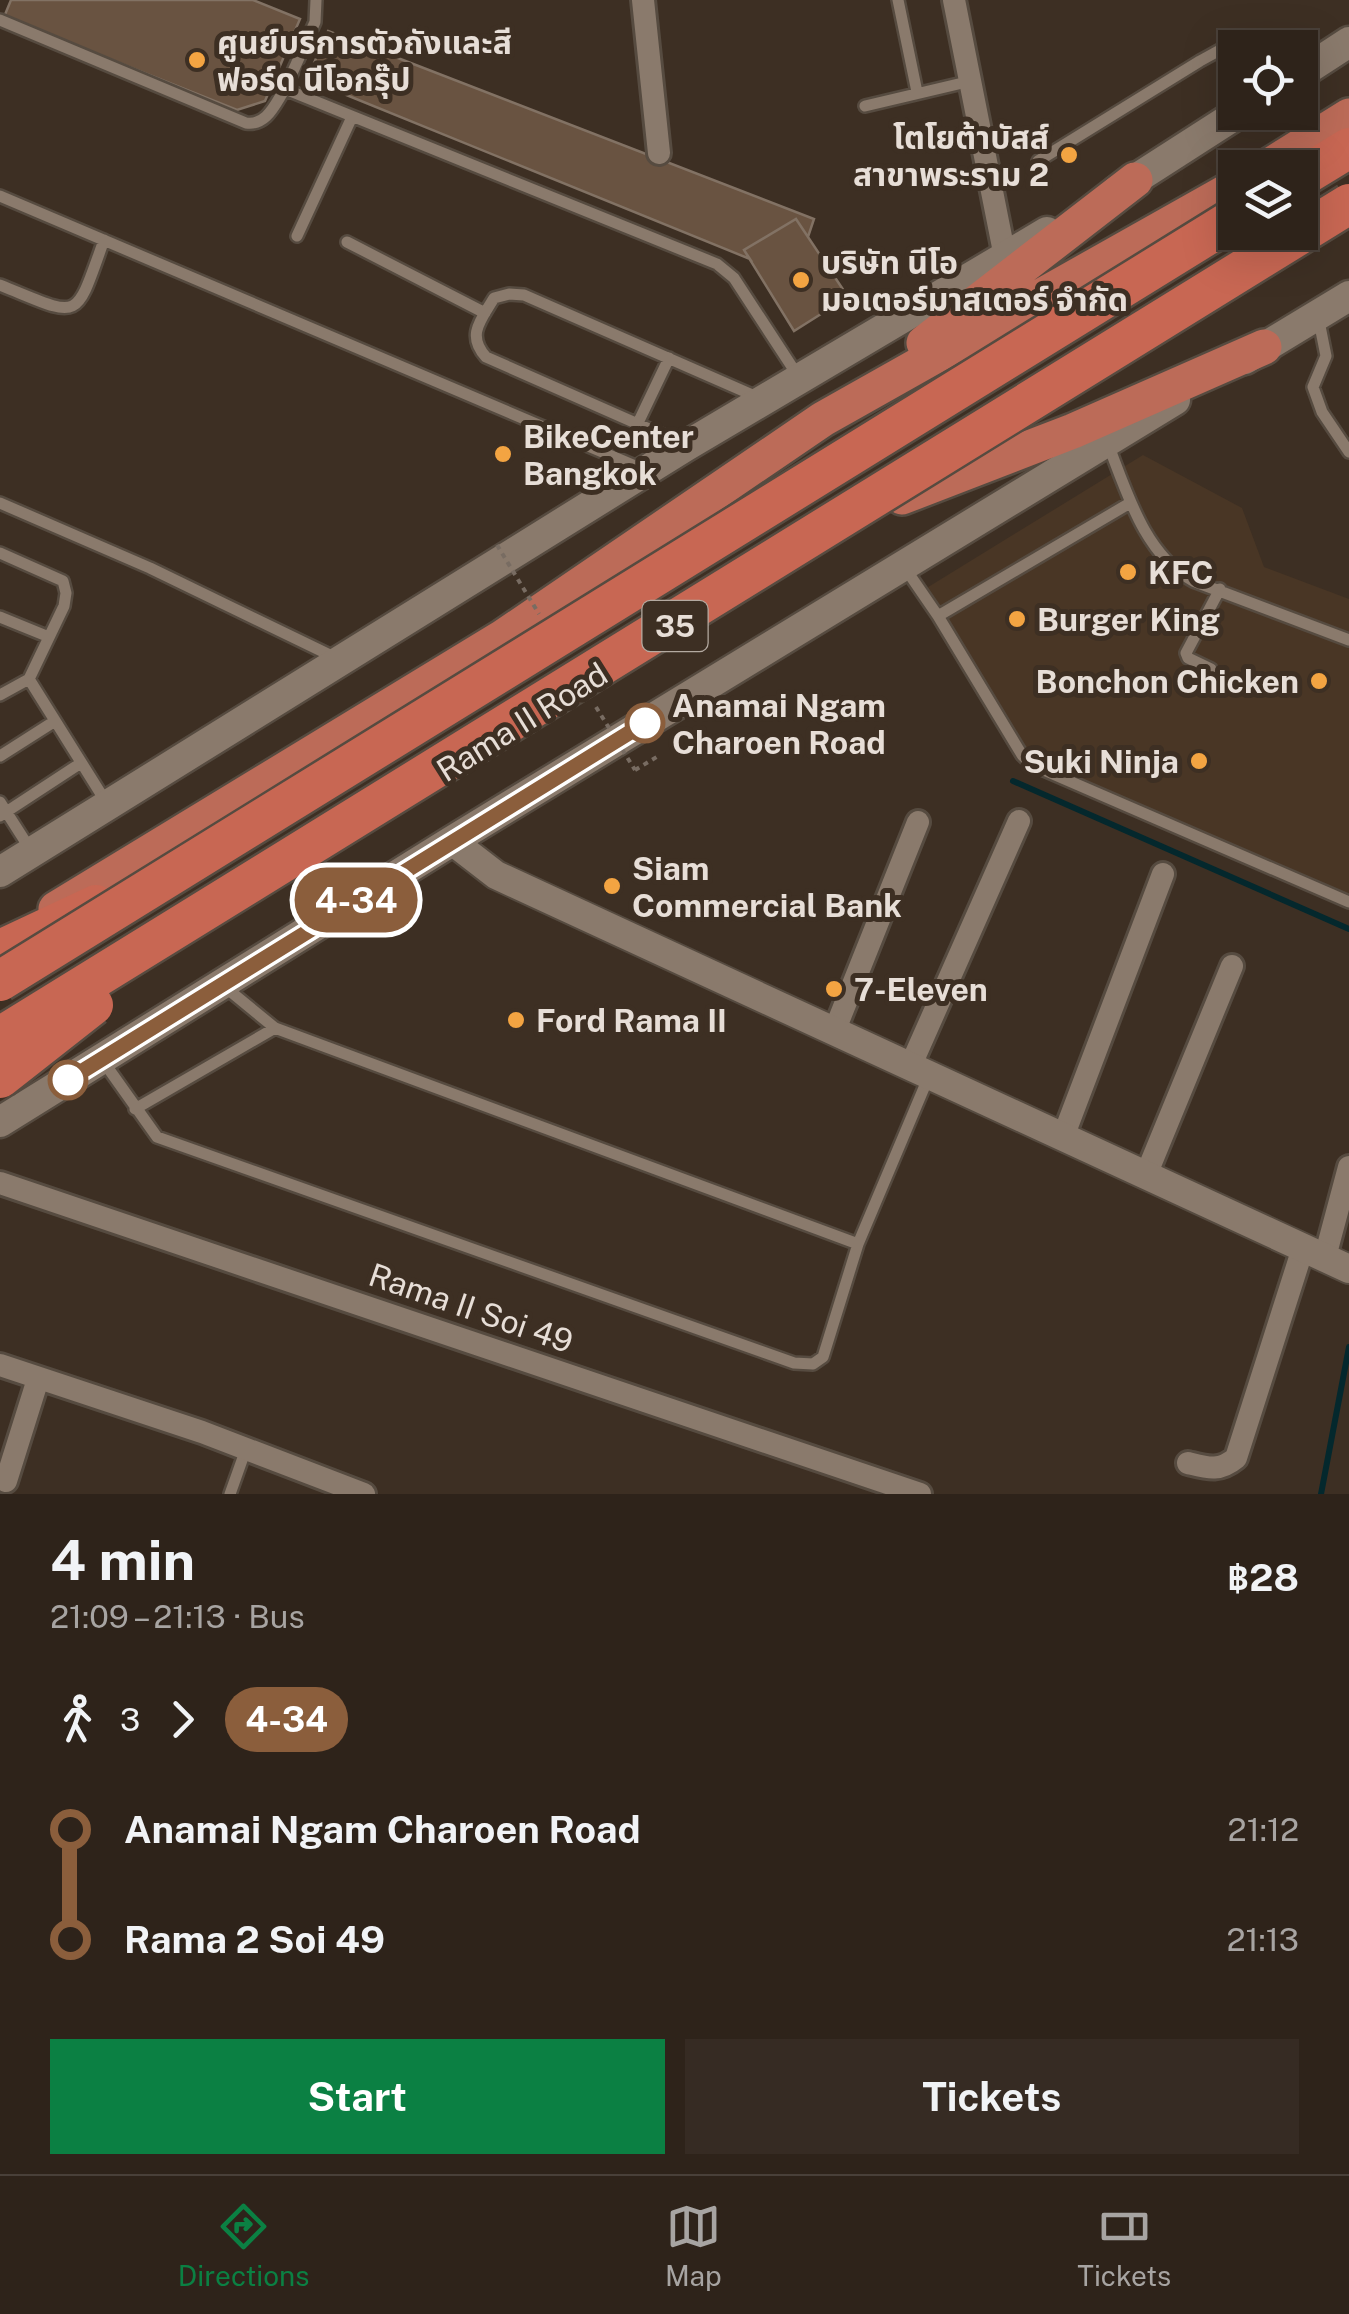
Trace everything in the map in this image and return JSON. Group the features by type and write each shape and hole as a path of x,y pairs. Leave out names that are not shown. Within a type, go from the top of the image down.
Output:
{"highway":[{"path":"1295,150 1349,116"},
{"path":"1318,167 1349,148"},
{"path":"824,419 1135,180"},
{"name":"35","path":"0,947 503,638 824,419 1218,197"},
{"path":"0,1036 1349,205"},
{"name":"Rama II Road","path":"0,1046 719,598 902,497 999,423 1349,205"},
{"path":"0,981 1218,228"},
{"path":"902,497 1073,431 1264,347"},
{"path":"0,947 206,853"},
{"path":"0,1078 233,893"}],"main road":[{"path":"1318,62 1349,42"},
{"path":"0,872 686,446 1135,180 1218,126"},
{"name":"Rama II Road","path":"0,1122 452,841 1349,296"}],"street":[{"path":"643,0 659,153"},
{"path":"954,0 1005,257"},
{"path":"919,1071 1019,821"},
{"path":"834,1032 918,822"},
{"path":"452,841 496,874 1326,1258"},
{"path":"1063,1137 1164,874"},
{"path":"1146,1175 1232,966"},
{"path":"1188,1463 1224,1468 1236,1458 1326,1258 1349,1166"},
{"name":"Rama II Soi 49","path":"0,1183 920,1494"},
{"path":"0,1365 364,1494"},
{"path":"6,1481 38,1379"}],"lane":[{"path":"0,20 253,124 265,118 285,89 315,22 316,0"},
{"path":"898,0 917,92"},
{"path":"1038,160 1218,51"},
{"path":"865,106 971,81"},
{"path":"285,89 717,264 734,278 800,379"},
{"path":"297,236 352,117"},
{"path":"0,196 648,471"},
{"path":"0,286 58,309 74,308 83,300 104,240"},
{"path":"347,242 485,313"},
{"path":"686,446 486,357 476,346 474,330 494,298 524,296 765,401"},
{"path":"1318,316 1326,356 1313,387 1322,412 1349,452"},
{"path":"638,424 669,358"},
{"path":"1107,440 1130,502 1170,568 1194,581 1349,640"},
{"path":"938,616 1130,502"},
{"path":"0,503 150,568 340,660"},
{"path":"0,553 63,580 66,594 64,606 28,679 0,694"},
{"path":"903,566 1032,765 1349,902"},
{"path":"1211,669 1188,658 1186,653 1220,588"},
{"path":"0,617 48,638"},
{"path":"28,679 108,805"},
{"path":"0,756 55,721"},
{"path":"32,852 2,810 81,763"},
{"path":"221,984 275,1028 858,1244"},
{"path":"135,1108 275,1028"},
{"path":"101,1059 157,1136 794,1363 813,1364 823,1357 919,1071"},
{"path":"230,1494 246,1449"}],"path":[{"path":"635,770 660,755"}],"shaded area":[{"path":"1143,455 1242,508 1264,567 1349,599 1349,898 1030,759 925,589"}],"building":[{"name":"ศูนย์บริการตัวถังและสี ฟอร์ด นีโอกรุ๊ป","path":"11,0 253,0 300,19 265,101 237,110 4,17"},
{"path":"328,31 814,219 808,237 796,219 744,250 750,259 307,79"},
{"path":"796,219 848,297 794,331 744,250"}],"waterway":[{"path":"1013,781 1349,929"},
{"path":"1321,1494 1349,1347"}],"bus line":[{"name":"4-34","path":"68,1080 645,723"}],"place":[{"name":"ศูนย์บริการตัวถังและสี ฟอร์ด นีโอกรุ๊ป","path":"197,60"},
{"name":"โตโยต้าบัสส์ สาขาพระราม 2","path":"1069,155"},
{"name":"บริษัท นีโอ มอเตอร์มาสเตอร์ จำกัด","path":"801,280"},
{"name":"BikeCenter Bangkok","path":"503,454"},
{"name":"KFC","path":"1128,572"},
{"name":"Burger King","path":"1017,619"},
{"name":"Bonchon Chicken","path":"1319,681"},
{"name":"Anamai Ngam Charoen Road","path":"645,723"},
{"name":"Suki Ninja","path":"1199,761"},
{"name":"Siam Commercial Bank","path":"612,886"},
{"name":"7-Eleven","path":"834,989"},
{"name":"Ford Rama II","path":"516,1020"}]}
